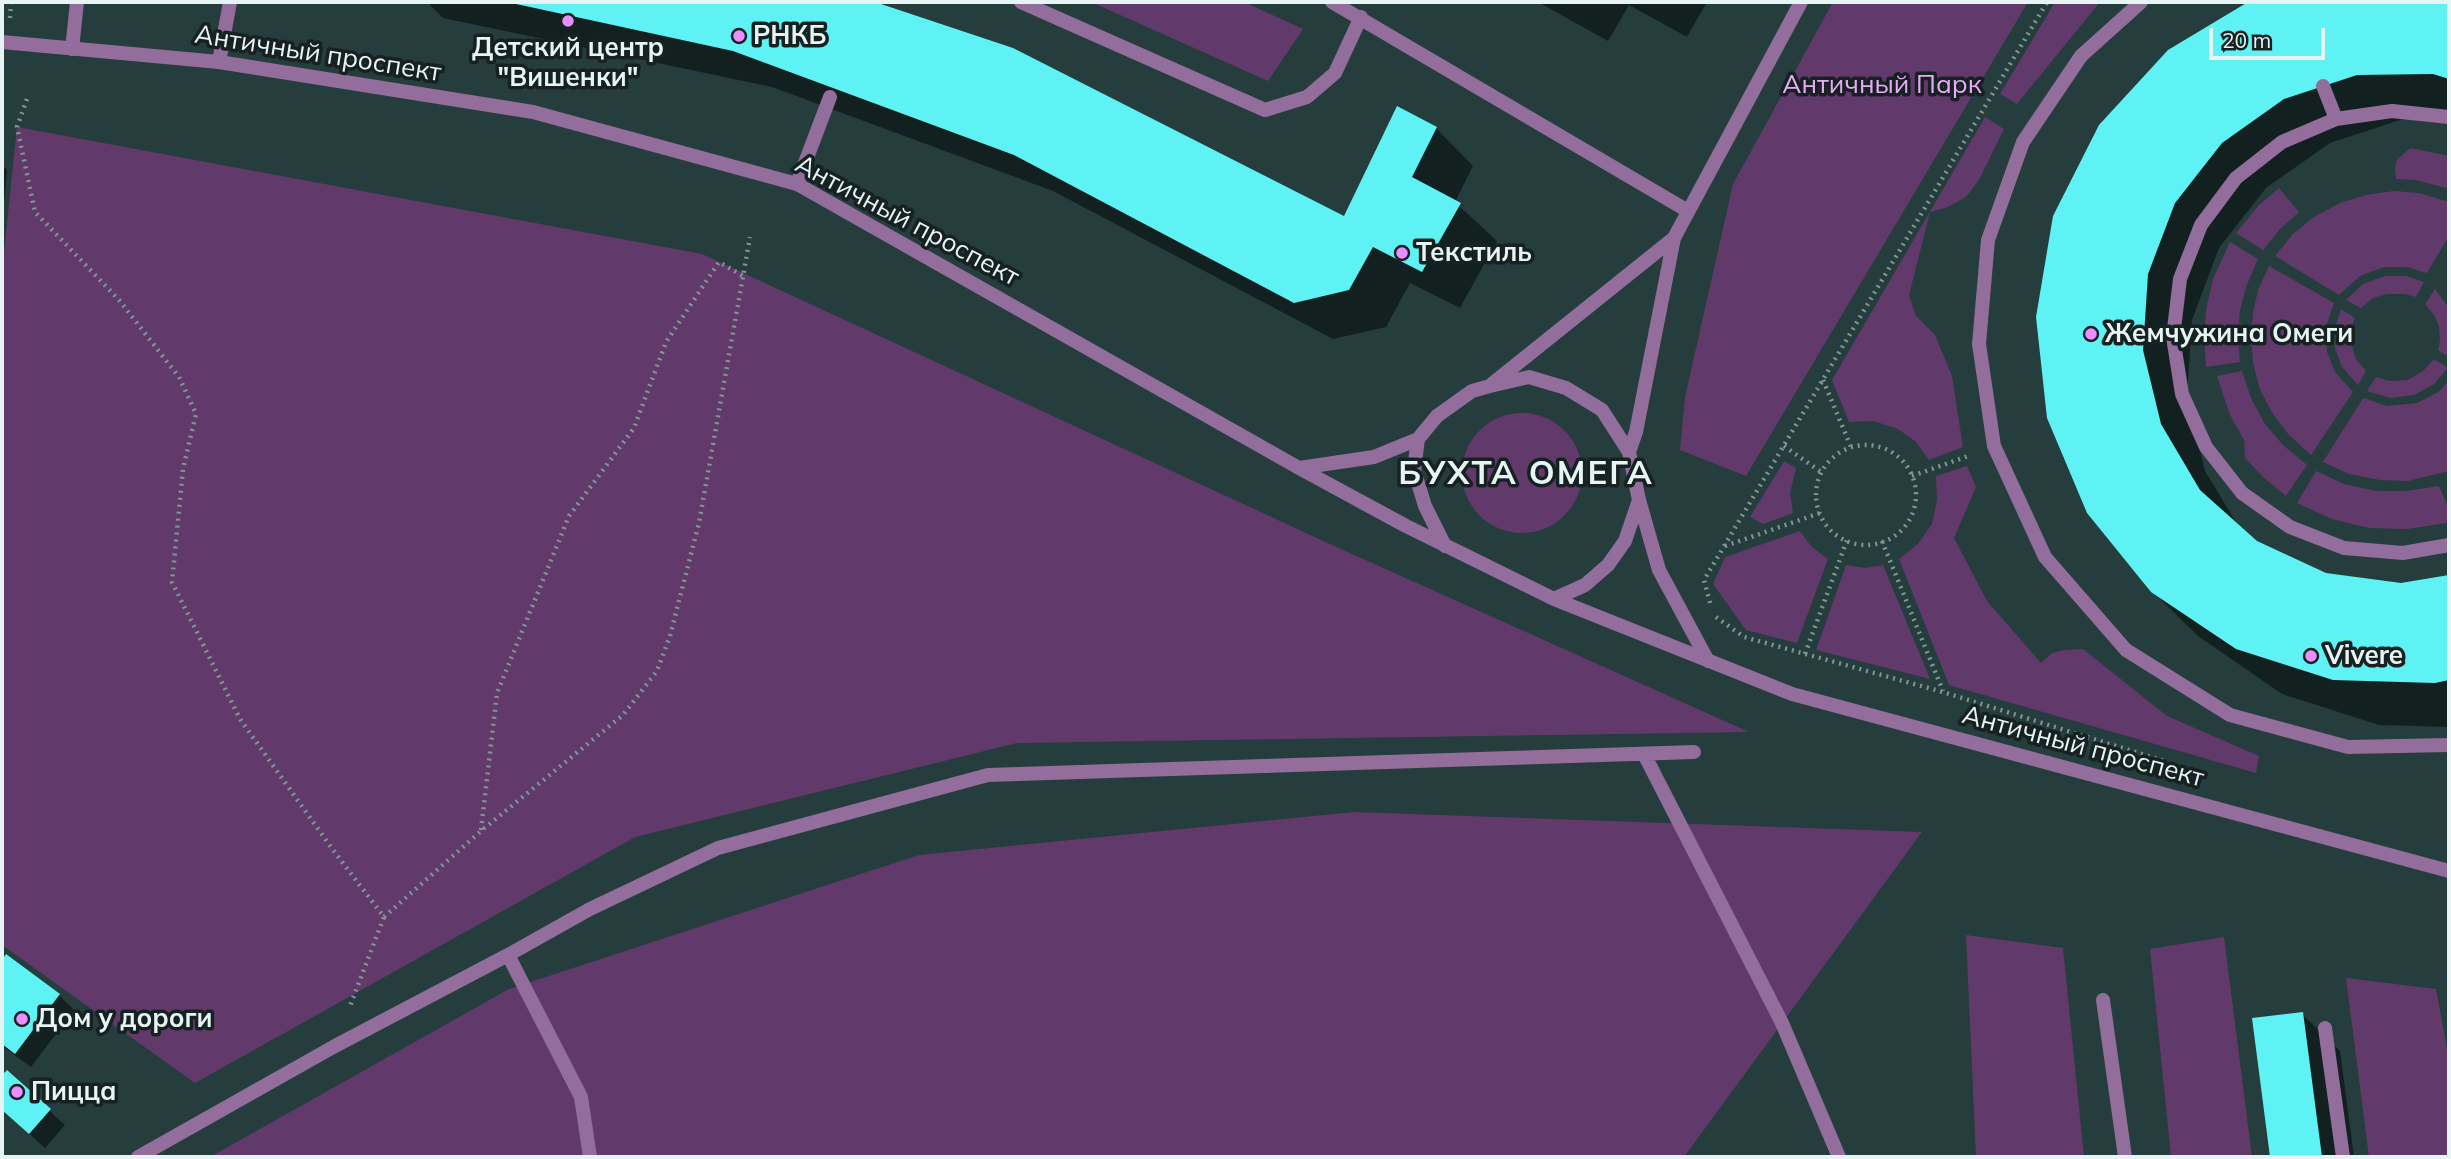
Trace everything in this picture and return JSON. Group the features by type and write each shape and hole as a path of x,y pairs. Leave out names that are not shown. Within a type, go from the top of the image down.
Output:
{"street":[{"path":"72,49 77,2"},
{"path":"219,62 230,2"},
{"path":"1021,2 1265,110 1307,97 1335,73 1361,17"},
{"path":"1332,2 1688,211"},
{"path":"1629,452 1636,432 1674,237 1801,2"},
{"path":"2141,2 2081,56 2023,142 1988,240 1979,344 1994,446 2045,557 2126,650 2230,715 2348,747 2449,745"},
{"name":"Античный проспект","path":"2,42 219,62 533,112 797,184 1298,468 1445,546 1554,599 1792,694 2449,871"},
{"path":"2323,86 2336,119"},
{"path":"797,184 830,97"},
{"path":"2449,117 2392,111 2336,119 2282,142 2236,178 2202,225 2180,279 2173,337 2182,394 2206,447 2242,493 2290,527 2344,548 2403,553 2449,545"},
{"path":"1490,386 1674,237"},
{"path":"1298,468 1374,457 1418,439 1437,416 1472,391 1529,377 1566,388 1602,410 1629,452 1639,500 1659,570 1708,661"},
{"path":"1418,439 1414,470 1425,506 1445,546"},
{"path":"1554,599 1585,585 1608,565 1625,541 1639,500"},
{"path":"138,1157 334,1046 590,909 718,848 988,775 1694,752"},
{"path":"1644,754 1782,1023 1839,1157"},
{"path":"508,955 581,1097 590,1157"},
{"path":"2103,1000 2125,1157"},
{"path":"2325,1028 2343,1157"}],"path":[{"path":"2047,2 1704,580 1713,615 1744,637 1943,692 2164,761"},
{"path":"27,99 17,127 35,212 119,300 179,377 196,414 183,469 172,582 240,719 384,917"},
{"path":"334,1046 384,917 481,831 623,715 657,671 670,636 699,523 750,237"},
{"path":"481,831 497,693 569,516 634,428 666,342 719,262 743,276"},
{"path":"1823,380 1851,447"},
{"path":"1871,444 1889,450 1904,463 1914,481 1916,501 1909,520 1896,534 1882,541 1860,545 1840,538 1826,526 1817,506 1816,488 1821,472 1833,456 1851,447 1871,444"},
{"path":"1784,446 1821,472"},
{"path":"1912,476 1994,446"},
{"path":"1724,546 1820,513"},
{"path":"1805,654 1847,540"},
{"path":"1882,541 1943,692"}],"green space":[{"path":"1091,2 1244,2 1303,29 1268,81"},
{"name":"Античный Парк","path":"1833,2 2028,2 1746,476 1680,450 1685,397 1733,184"},
{"path":"2055,2 2100,2 2017,104 2000,94"},
{"path":"1985,117 2004,129 1979,180 1966,197 1948,207 1930,212 1909,295 1916,316 1935,335 1952,376 1963,447 1929,460 1916,442 1898,429 1874,421 1849,422 1832,380"},
{"path":"17,127 702,254 1332,545 1749,732 1017,743 635,837 195,1083 2,945 2,271"},
{"path":"2410,148 2449,156 2449,189 2416,180 2396,179 2397,160"},
{"path":"2279,188 2299,212 2280,229 2263,250 2236,233 2259,205"},
{"path":"2394,191 2419,193 2449,202 2449,236 2427,273 2407,267 2384,267 2360,276 2339,295 2275,256 2293,234 2314,217 2340,203 2366,195"},
{"path":"2230,242 2258,259 2240,310 2240,362 2206,367 2206,310 2213,279"},
{"path":"2269,266 2334,303 2326,327 2327,352 2335,372 2353,392 2311,455 2289,435 2273,414 2260,390 2253,362 2253,313 2258,290"},
{"path":"2385,276 2406,276 2424,282 2416,297 2387,294 2373,298 2361,308 2346,300 2363,284"},
{"path":"2435,289 2449,308 2449,357 2438,350 2439,326 2425,304"},
{"path":"2341,309 2355,318 2351,329 2351,343 2356,359 2366,371 2358,385 2342,367 2335,348 2335,327"},
{"path":"2434,359 2448,368 2434,384 2414,395 2391,398 2367,391 2376,377 2390,381 2408,380 2423,371"},
{"path":"2242,371 2251,398 2265,424 2283,445 2307,465 2286,496 2245,458 2244,440 2230,415 2217,376"},
{"path":"2449,380 2449,471 2408,481 2380,480 2349,474 2323,462 2363,398 2387,406 2417,403 2440,391"},
{"path":"1522,413 1545,417 1565,430 1578,450 1582,473 1578,496 1565,516 1545,529 1522,533 1499,529 1479,516 1466,496 1462,473 1466,450 1479,430 1499,417"},
{"path":"1784,461 1796,468 1790,493 1793,513 1763,524 1750,517"},
{"path":"1967,466 1976,487 1954,538 1987,601 2041,663 2052,653 2083,649 2167,716 2259,756 2256,773 1949,685 1899,559 1918,544 1932,524 1937,500 1936,476"},
{"path":"2316,471 2344,484 2377,491 2407,491 2439,486 2449,509 2449,516 2446,523 2407,529 2369,528 2332,519 2297,503"},
{"path":"1800,531 1811,546 1828,559 1797,643 1746,630 1713,584 1725,557"},
{"path":"1846,565 1865,568 1883,565 1930,679 1816,650"},
{"path":"1354,812 1922,832 1684,1157 210,1157 509,989 919,855"},
{"path":"1966,935 2063,948 2084,1157 1976,1157"},
{"path":"2224,937 2252,1157 2171,1157 2150,949"},
{"path":"2346,978 2436,989 2449,1059 2449,1157 2369,1157"}],"building":[{"path":"507,2 875,2 1013,48 1344,216 1397,106 1437,127 1412,177 1461,203 1422,272 1373,247 1349,290 1294,303 1014,155 733,51"},
{"name":"Жемчужина Омеги","path":"2248,2 2449,2 2449,79 2433,74 2357,75 2284,99 2222,143 2175,203 2148,274 2143,350 2161,424 2200,490 2257,541 2326,573 2401,583 2449,575 2449,680 2435,683 2333,680 2236,649 2151,592 2087,513 2047,418 2036,317 2053,216 2099,125 2168,50"},
{"name":"Дом у дороги","path":"6,954 60,994 15,1054 2,1044 2,960"},
{"path":"2303,1012 2322,1157 2270,1157 2252,1018"},
{"name":"Пицца","path":"7,1070 51,1109 29,1134 2,1110 2,1075"}],"place":[{"name":"Детский центр \"Вишенки\"","path":"568,21"},
{"name":"РНКБ","path":"739,36"},
{"name":"Текстиль","path":"1402,253"},
{"name":"Жемчужина Омеги","path":"2091,334"},
{"name":"Vivere","path":"2311,656"},
{"name":"Дом у дороги","path":"22,1019"},
{"name":"Пицца","path":"17,1092"}],"district":[{"name":"БУХТА ОМЕГА","path":"1526,474"}]}
